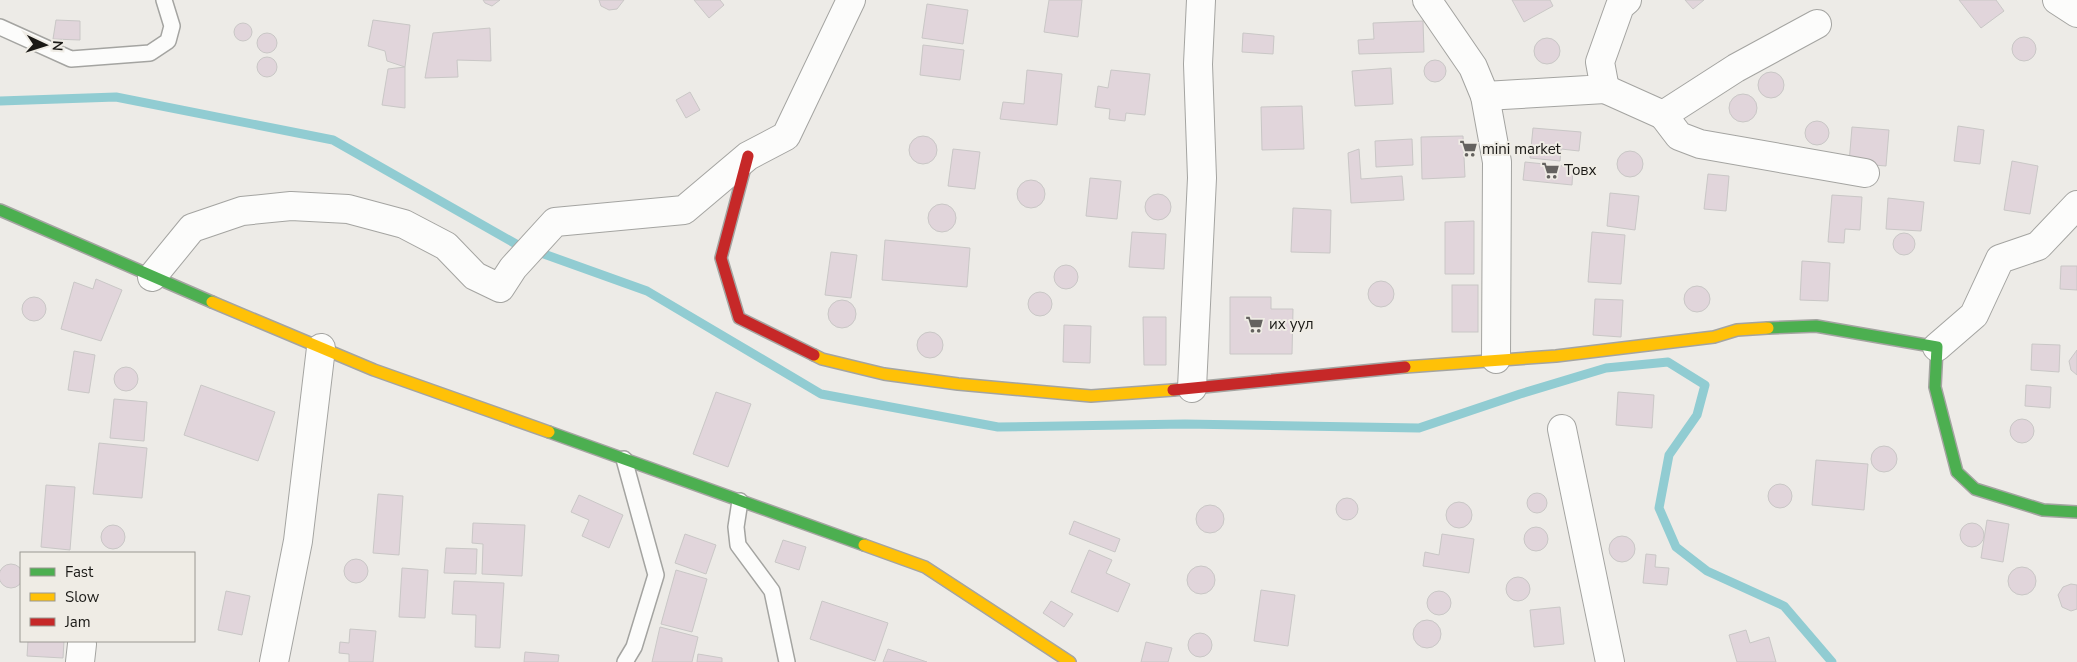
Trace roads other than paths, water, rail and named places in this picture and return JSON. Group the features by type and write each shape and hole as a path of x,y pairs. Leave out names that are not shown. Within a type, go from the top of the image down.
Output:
{"street":[{"path":"152,277 192,228 242,211 291,206 348,209 404,224 446,246 475,276 500,288 513,268 554,222 684,210 748,156 786,136 852,0"},
{"path":"1192,388 1202,178 1198,64 1201,0"},
{"path":"1427,0 1473,67 1484,96 1496,162 1496,359"},
{"path":"1605,89 1600,62 1620,6 1627,0"},
{"path":"2057,0 2077,13"},
{"path":"1663,115 1736,68 1817,24"},
{"path":"1484,96 1605,89 1663,115 1679,136 1700,144 1865,173"},
{"path":"748,156 721,258 739,318 822,359 884,374 958,384 1091,396 1192,388 1298,376 1565,355 1714,337 1737,330 1816,326 1938,348"},
{"path":"2077,205 2038,246 2000,259 1974,315 1938,348 1935,386 1957,472 1975,488 2043,510 2077,512"},
{"path":"0,210 152,277 374,370 924,568 1070,662"},
{"path":"274,662 298,541 321,348"},
{"path":"1562,429 1610,662"}],"lane":[{"path":"0,26 71,59 150,53 168,41 172,26 164,0"},
{"path":"624,459 656,575 634,647 625,662"},
{"path":"740,501 736,527 738,545 772,591 787,662"}],"waterway":[{"path":"0,101 116,97 333,140 516,244 647,291 821,394 998,427 1185,424 1419,428 1520,394 1606,368 1668,362 1705,385 1697,415 1669,455 1659,508 1676,547 1707,571 1784,606 1832,662"}],"place":[{"name":"mini market","path":"1468,149"},
{"name":"Товх","path":"1550,170"},
{"name":"их уул","path":"1255,324"}]}
